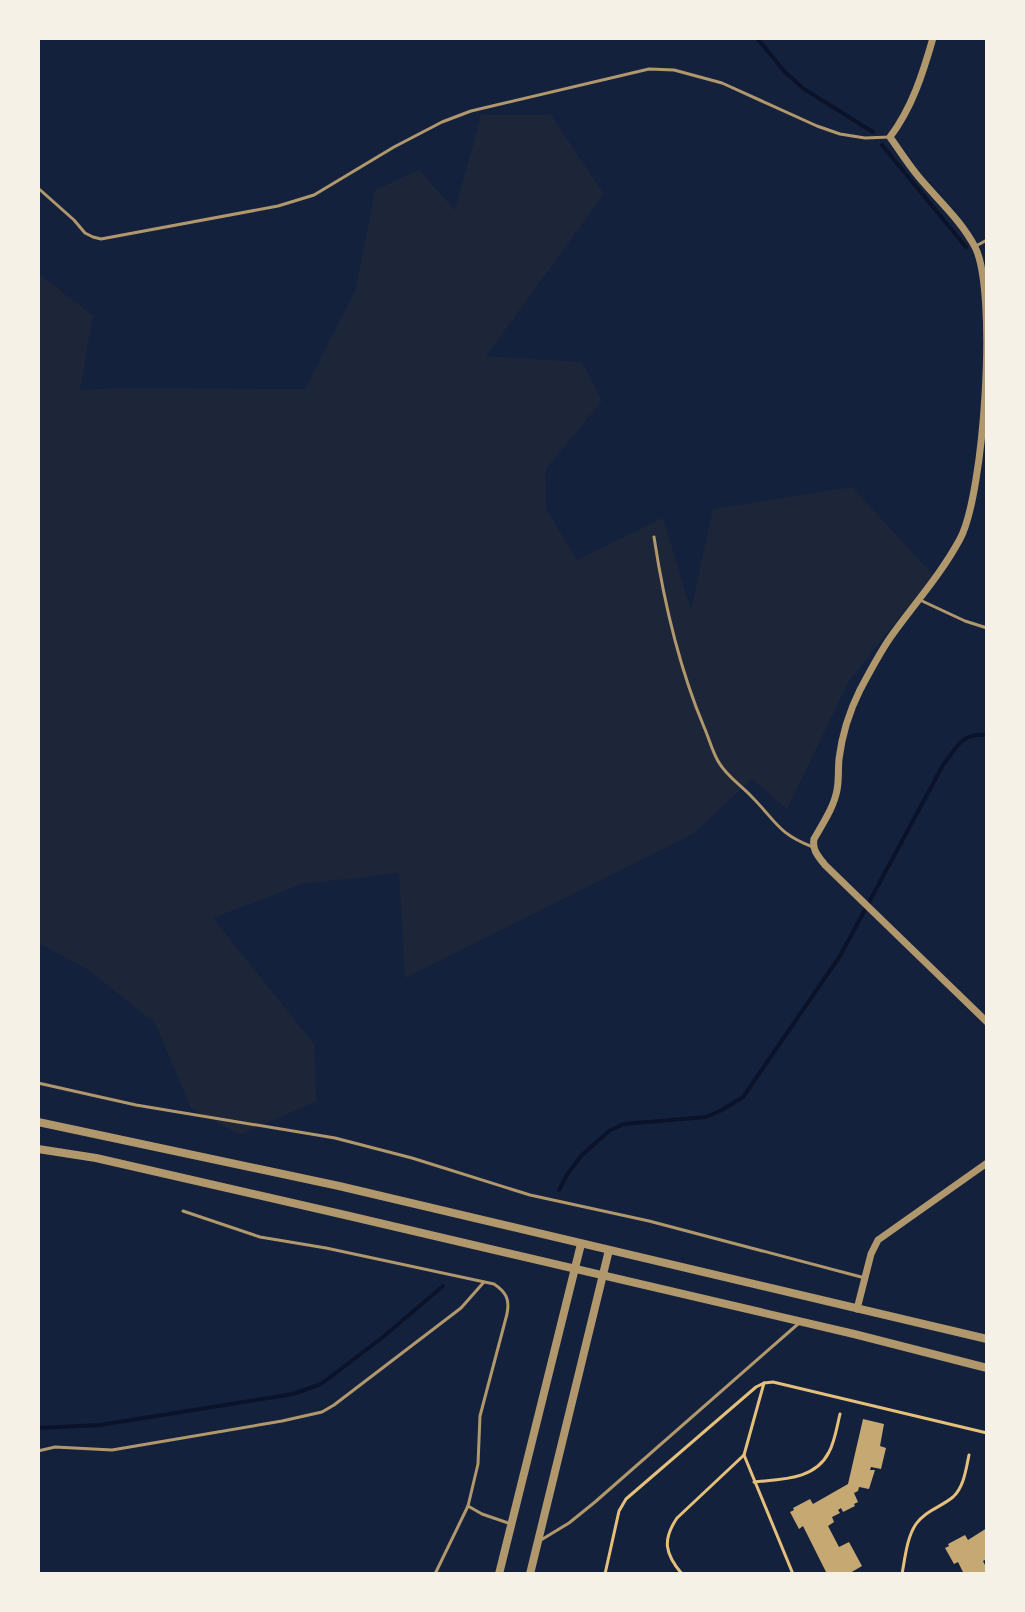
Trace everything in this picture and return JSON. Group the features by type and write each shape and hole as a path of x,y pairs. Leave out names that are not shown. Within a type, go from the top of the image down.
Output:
{"street":[{"path":"933,38 914,95 890,137 958,221 980,261 987,333 984,407 975,485 968,524 938,577 888,640 851,711 841,748 837,792 813,847 825,865 987,1022"},
{"path":"38,1122 339,1186 987,1339"},
{"path":"38,1149 111,1162 345,1215 987,1368"},
{"path":"857,1309 871,1254 878,1240 987,1163"},
{"path":"499,1574 581,1244"},
{"path":"530,1574 609,1250"}],"lane":[{"path":"38,188 85,233 101,239 278,206 314,195 442,122 501,104 649,69 674,70 722,83 840,134 865,138 890,137"},
{"path":"974,247 987,240"},
{"path":"654,537 673,639 688,688 718,761 775,824 794,840 813,847"},
{"path":"920,600 987,628"},
{"path":"38,1083 136,1105 335,1138 412,1158 530,1195 649,1221 865,1278"},
{"path":"183,1211 260,1237 484,1281 504,1290 509,1302 480,1416 478,1464 468,1506 435,1574"},
{"path":"38,1451 55,1447 112,1450 322,1412 461,1308 484,1281"},
{"path":"538,1542 595,1502 800,1322"},
{"path":"468,1506 511,1524"}],"path":[{"path":"605,1574 619,1511 626,1499 764,1383 773,1382 987,1433"},
{"path":"682,1574 667,1547 671,1528 677,1518 744,1455 764,1383"},
{"path":"754,1482 793,1478 815,1469 830,1449 840,1414"},
{"path":"744,1455 793,1574"},
{"path":"902,1574 916,1523 958,1491 969,1455"}],"shaded area":[{"path":"481,115 551,115 604,194 486,356 582,362 602,401 545,470 546,509 577,560 663,518 691,611 713,509 852,487 933,575 849,681 787,809 752,779 693,834 405,978 399,873 302,884 213,918 314,1044 316,1101 240,1135 191,1108 155,1023 87,969 38,943 38,273 93,316 80,390 305,389 356,289 375,190 419,170 455,210"}],"building":[{"path":"863,1419 884,1424 880,1446 886,1448 881,1469 871,1467 870,1470 875,1470 869,1489 859,1487 854,1493 858,1502 855,1506 843,1512 841,1508 838,1510 840,1513 832,1517 834,1522 828,1526 839,1547 849,1542 862,1566 851,1574 827,1574 803,1526 799,1529 790,1512 810,1499 813,1504 848,1484"},
{"path":"987,1528 987,1559 983,1561 987,1574 964,1574 945,1548 965,1535 968,1540"}],"waterway":[{"path":"757,38 785,72 804,89 873,132"},
{"path":"882,145 966,247"},
{"path":"559,1190 581,1156 609,1131 624,1124 706,1117 743,1097 840,956 943,765 966,739 987,735"},
{"path":"38,1428 100,1425 293,1394 321,1384 443,1286"}]}
